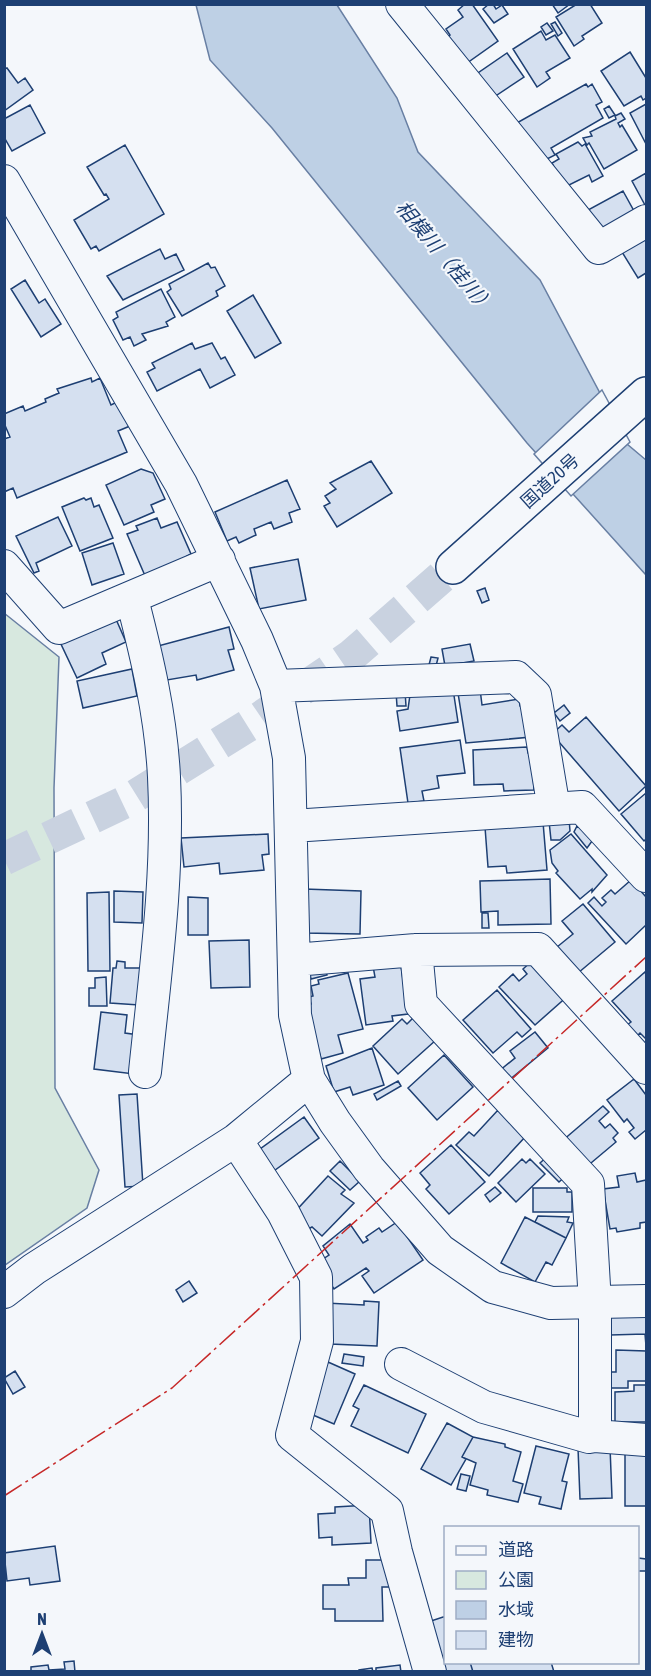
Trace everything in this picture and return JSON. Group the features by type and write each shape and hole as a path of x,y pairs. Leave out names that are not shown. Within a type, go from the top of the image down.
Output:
{"highway":[{"name":"国道20号","path":"453,567 646,394"}],"street":[{"path":"402,4 599,248 646,221"},
{"path":"4,181 15,223 181,484 257,640 276,686 289,758 295,1014 309,1080 335,1122 369,1169 440,1250 493,1287 551,1304 646,1301"},
{"path":"4,566 59,628 219,560"},
{"path":"132,598 147,657 164,777 163,896 145,1072"},
{"path":"276,686 516,677 536,695 554,809"},
{"path":"291,826 582,807 646,876"},
{"path":"294,960 416,950 538,949 646,1068"},
{"path":"416,950 421,1004 588,1184 595,1303 595,1436"},
{"path":"4,1292 33,1269 236,1140 309,1080"},
{"path":"236,1140 283,1212 316,1277 317,1341 292,1435 387,1510 396,1552 430,1671"},
{"path":"401,1364 484,1407 589,1437 646,1440"}],"green space":[{"path":"4,613 59,657 54,788 55,1088 99,1170 87,1208 5,1265"}],"water":[{"name":"相模川（桂川）","path":"196,5 337,5 397,98 418,152 540,280 627,444 646,460 646,575 527,443 272,128 210,60"}],"pier":[{"path":"602,390 630,442 571,496 534,454"}],"building":[{"path":"465,4 472,4 498,41 460,68 440,41 450,35 446,29 463,17 458,10"},
{"path":"493,4 496,9 502,5 508,14 494,23 483,9"},
{"path":"552,4 570,4 558,13"},
{"path":"577,4 590,4 602,23 582,36 584,39 574,46 556,17"},
{"path":"555,22 562,33 558,36 551,24"},
{"path":"547,23 553,31 546,35 541,27"},
{"path":"541,31 546,40 555,35 570,58 546,72 550,78 537,87 513,49"},
{"path":"630,52 646,78 646,98 643,100 641,96 624,106 601,71"},
{"path":"507,53 524,77 491,99 475,75"},
{"path":"7,68 18,83 25,78 33,90 4,111 4,69"},
{"path":"586,84 588,87 592,84 602,102 596,105 603,118 551,148 555,155 543,161 515,124"},
{"path":"646,104 646,144 630,113"},
{"path":"30,105 45,133 12,151 4,137 4,119"},
{"path":"609,106 615,115 609,118 604,109"},
{"path":"621,113 625,119 618,123 620,127 622,125 637,150 604,169 589,143 587,145 583,138 592,136 590,132 616,119 615,116"},
{"path":"578,142 582,146 585,144 603,176 592,182 589,175 565,187 552,163 559,159 556,154"},
{"path":"125,145 164,214 99,251 96,246 91,249 74,220 109,199 106,194 104,195 87,167"},
{"path":"646,173 646,207 632,181"},
{"path":"623,191 634,211 599,230 588,210"},
{"path":"646,236 646,273 638,278 622,252"},
{"path":"160,249 165,259 176,254 184,270 123,300 107,276"},
{"path":"208,263 211,268 215,267 225,286 216,291 218,296 182,316 167,292 171,289 169,284"},
{"path":"25,280 39,303 45,299 61,324 41,337 11,289"},
{"path":"161,289 175,317 166,322 168,326 142,334 146,340 134,346 130,337 123,340 113,320 118,317 116,312"},
{"path":"253,295 281,343 255,358 227,311"},
{"path":"192,343 195,349 212,343 221,359 225,357 235,375 210,388 200,369 157,391 147,372 155,368 152,363"},
{"path":"91,378 92,382 100,378 111,405 119,401 130,426 118,431 127,452 17,498 13,488 4,492 4,439 10,437 4,423 4,414 23,406 25,411 46,402 45,399 59,393 57,389"},
{"path":"371,461 392,493 337,527 324,506 330,503 325,496 336,489 330,483"},
{"path":"141,469 153,473 165,499 151,505 154,512 124,525 106,485"},
{"path":"287,480 300,509 289,513 292,522 274,529 271,522 254,529 256,535 239,543 236,537 227,541 215,512"},
{"path":"84,498 86,500 91,498 94,507 99,505 113,538 80,551 62,507"},
{"path":"58,517 72,546 36,563 39,571 34,573 16,536"},
{"path":"157,518 161,528 177,522 191,554 187,556 189,560 146,578 127,534 138,530 136,526"},
{"path":"113,543 124,574 92,585 82,553"},
{"path":"298,559 306,600 259,609 250,568"},
{"path":"485,588 489,600 482,603 477,591"},
{"path":"115,617 126,642 102,653 106,664 77,678 60,642"},
{"path":"229,627 234,649 228,650 234,670 197,680 196,675 167,680 158,646"},
{"path":"470,644 474,661 445,666 442,649"},
{"path":"431,657 438,658 436,666 429,665"},
{"path":"132,669 137,696 83,708 77,681"},
{"path":"453,689 458,722 400,731 397,711 408,709 410,695"},
{"path":"480,689 482,705 519,699 520,706 526,705 531,737 466,743 458,693"},
{"path":"405,691 406,706 397,706 396,692"},
{"path":"564,705 570,713 560,721 554,713"},
{"path":"586,717 646,786 619,811 552,734 562,725 569,732"},
{"path":"460,740 465,773 437,776 439,788 422,791 424,801 408,803 400,748"},
{"path":"527,747 528,753 532,753 534,790 504,791 503,784 474,785 473,750"},
{"path":"646,793 646,839 644,841 621,814"},
{"path":"569,819 570,831 560,840 551,840 549,821"},
{"path":"543,822 547,870 507,873 506,866 488,867 485,827"},
{"path":"577,826 595,837 587,848 574,832"},
{"path":"268,834 269,854 262,855 264,870 220,874 219,863 184,867 181,838"},
{"path":"571,834 607,875 592,892 592,889 580,899 556,873 558,871 552,863 550,850"},
{"path":"550,879 551,924 498,925 498,911 481,912 480,881"},
{"path":"631,880 646,897 646,925 626,944 588,903 594,897 602,906 606,902 602,898 611,890 615,894"},
{"path":"304,889 361,891 360,934 303,933"},
{"path":"114,891 143,892 142,923 114,922"},
{"path":"109,892 110,971 88,971 87,893"},
{"path":"188,897 208,898 208,935 188,935"},
{"path":"583,904 615,942 578,973 557,947 573,934 562,921"},
{"path":"482,913 488,913 489,928 482,928"},
{"path":"249,940 250,987 211,988 209,941"},
{"path":"533,960 570,994 535,1025 499,987 513,974 519,981 527,974 523,969"},
{"path":"117,961 125,962 125,968 141,968 139,1005 110,1003 113,968 116,968"},
{"path":"325,966 327,975 311,979 309,970"},
{"path":"373,966 401,966 408,1014 392,1016 393,1021 366,1025 360,979 375,977"},
{"path":"645,972 646,1039 640,1033 637,1036 627,1025 631,1022 612,1001"},
{"path":"348,973 363,1029 338,1035 343,1053 321,1059 307,1005 311,1004 309,997 313,996 311,986 319,984 318,980"},
{"path":"106,977 107,1006 89,1006 89,988 95,988 95,978"},
{"path":"497,990 531,1029 522,1037 517,1032 493,1053 463,1020"},
{"path":"101,1012 127,1015 125,1033 139,1035 134,1074 94,1069"},
{"path":"415,1016 436,1040 398,1074 373,1046 402,1019 407,1024"},
{"path":"535,1032 548,1048 508,1081 499,1071 515,1058 510,1051"},
{"path":"372,1048 384,1085 353,1095 350,1087 334,1092 326,1066"},
{"path":"444,1055 473,1087 437,1120 408,1088"},
{"path":"634,1079 646,1095 646,1130 635,1139 629,1132 634,1128 627,1119 624,1122 607,1100"},
{"path":"398,1081 401,1086 377,1100 374,1094"},
{"path":"137,1094 143,1186 125,1187 119,1095"},
{"path":"603,1106 609,1112 599,1121 605,1128 610,1124 618,1133 613,1138 616,1142 585,1168 562,1141"},
{"path":"498,1110 526,1136 489,1176 456,1145 469,1132 474,1136"},
{"path":"304,1117 319,1138 271,1173 256,1152"},
{"path":"451,1145 485,1182 449,1214 426,1189 430,1185 420,1173"},
{"path":"549,1155 567,1175 559,1182 540,1163"},
{"path":"522,1159 526,1163 530,1159 545,1174 516,1202 498,1183"},
{"path":"340,1161 360,1181 350,1190 330,1171"},
{"path":"635,1173 637,1182 646,1180 646,1222 640,1223 640,1228 617,1232 616,1228 610,1229 603,1189 619,1187 617,1176"},
{"path":"328,1176 345,1190 341,1194 354,1203 322,1236 312,1227 301,1233 292,1215"},
{"path":"495,1187 501,1193 490,1202 485,1195"},
{"path":"533,1188 567,1188 567,1192 572,1192 572,1212 533,1212"},
{"path":"538,1216 569,1217 567,1222 573,1223 566,1238 535,1222"},
{"path":"525,1217 566,1238 552,1265 546,1262 535,1282 501,1263"},
{"path":"397,1222 423,1260 374,1293 362,1276 369,1271 366,1268 334,1289 317,1263 329,1255 323,1246 350,1224 363,1243 368,1240 366,1237 379,1228 382,1232"},
{"path":"189,1281 197,1293 183,1302 176,1290"},
{"path":"364,1301 379,1302 377,1346 330,1344 326,1303 364,1305"},
{"path":"610,1313 646,1313 646,1346 645,1334 610,1335"},
{"path":"616,1350 646,1351 646,1381 628,1381 628,1388 605,1388 605,1372 616,1372"},
{"path":"344,1354 364,1357 363,1366 342,1363"},
{"path":"328,1362 355,1374 334,1424 306,1412"},
{"path":"15,1371 25,1387 13,1394 4,1378"},
{"path":"364,1385 426,1414 408,1453 351,1426 359,1409 353,1406"},
{"path":"634,1385 646,1385 646,1422 615,1422 615,1392 634,1391"},
{"path":"447,1423 473,1437 462,1457 466,1459 451,1485 421,1469"},
{"path":"473,1437 505,1444 505,1447 521,1452 513,1481 523,1484 518,1502 487,1495 488,1490 470,1485 476,1463 462,1457"},
{"path":"536,1446 569,1454 562,1481 567,1482 561,1509 539,1504 541,1497 524,1493"},
{"path":"610,1447 612,1498 580,1499 578,1448"},
{"path":"646,1447 646,1506 625,1506 625,1448"},
{"path":"461,1474 470,1476 466,1491 457,1489"},
{"path":"369,1505 371,1543 332,1545 332,1537 319,1538 318,1514 335,1513 335,1507"},
{"path":"55,1546 60,1581 30,1585 29,1578 7,1581 4,1553"},
{"path":"639,1558 646,1559 646,1571 639,1571"},
{"path":"366,1560 390,1560 390,1587 382,1587 383,1621 335,1621 335,1609 323,1609 323,1585 349,1585 348,1578 366,1578"},
{"path":"444,1617 444,1664 471,1664 473,1672 440,1672 425,1623"},
{"path":"74,1661 75,1672 31,1672 31,1667 48,1665 49,1670 65,1669 64,1662"},
{"path":"471,1664 552,1664 554,1672 473,1672"},
{"path":"400,1665 401,1672 376,1672 376,1668"},
{"path":"372,1668 373,1672 359,1672 359,1670"}],"tunnel":[{"path":"4,859 127,801 257,720 351,656 453,567"}],"power":[{"path":"4,1496 172,1388 646,957"}]}
